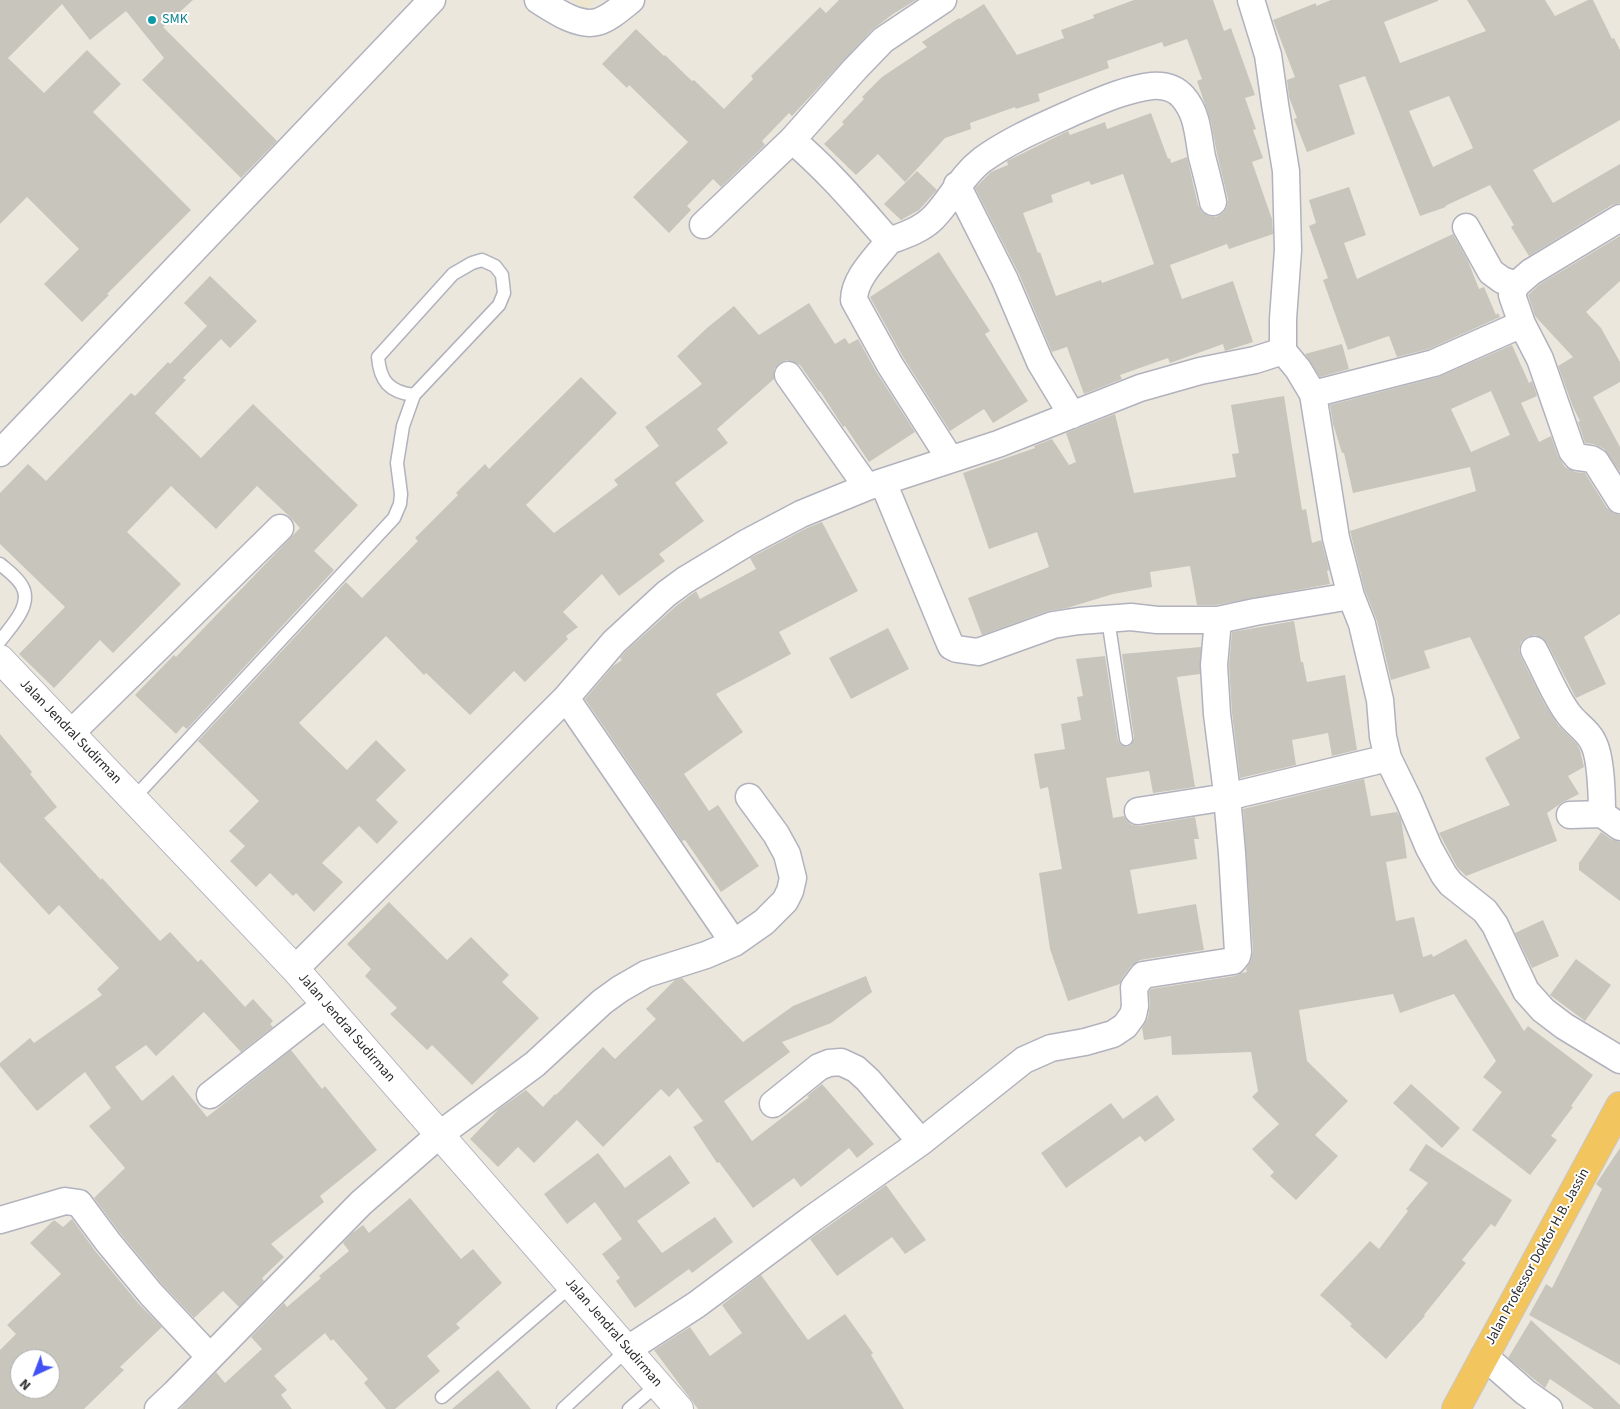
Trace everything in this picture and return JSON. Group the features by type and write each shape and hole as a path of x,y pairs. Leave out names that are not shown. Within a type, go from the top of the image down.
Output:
{"highway":[{"name":"Jalan Professor Doktor H.B. Jassin","path":"1456,1409 1620,1106"}],"street":[{"path":"0,453 432,0"},
{"path":"538,0 562,15 576,20 597,22 631,0"},
{"path":"703,225 792,140 849,75 883,40 943,0"},
{"path":"1251,0 1268,55 1274,104 1286,171 1288,250 1283,351 1298,369 1313,394 1336,538 1362,624 1380,700 1383,737 1388,758 1410,800 1436,863 1451,884 1485,911 1496,925 1526,991 1543,1010 1564,1026 1620,1060"},
{"path":"950,459 890,365 854,300 854,291 857,285 889,241 923,226 939,211 957,185 980,162 1006,143 1086,108 1135,89 1153,86 1177,90 1184,97 1196,120 1202,157 1213,202"},
{"path":"792,140 834,178 889,241"},
{"path":"957,185 1005,280 1040,362 1072,415"},
{"path":"1620,218 1531,272 1516,285 1512,294 1522,324 1540,359 1572,450 1577,457 1591,459 1596,462 1620,500"},
{"path":"1466,227 1491,272 1502,280 1516,285"},
{"path":"1313,394 1434,363 1522,324"},
{"path":"295,969 566,698 614,642 666,594 685,580 748,542 800,514 875,484 998,444 1148,386 1200,371 1255,360 1283,351"},
{"path":"788,375 875,484 951,646 957,649 978,652 1053,625 1131,617 1157,620 1218,620 1352,596"},
{"path":"71,733 280,528"},
{"path":"628,1349 696,1305 820,1213 921,1142 1024,1060 1052,1048 1085,1042 1113,1034 1125,1026 1133,1015 1135,1006 1134,987 1143,975 1223,964 1235,959 1238,952 1237,914 1214,665 1218,620"},
{"path":"1534,650 1565,710 1576,724 1589,734 1595,746 1602,792 1611,820 1570,815"},
{"name":"Jalan Jendral Sudirman","path":"0,659 295,969 679,1409"},
{"path":"566,698 734,943"},
{"path":"1138,811 1227,797 1388,758"},
{"path":"174,1404 210,1357 361,1203 439,1135 535,1064 602,1002 620,989 646,974 706,955 734,943 764,922 785,901 793,878 787,854 776,834 749,797"},
{"path":"210,1095 325,1005"},
{"path":"773,1104 819,1067 829,1063 841,1062 856,1069 868,1080 921,1142"},
{"path":"0,1220 65,1201 79,1203 151,1294 210,1357"},
{"path":"1484,1356 1525,1392 1549,1409"}],"lane":[{"path":"133,799 394,518 400,504 401,494 398,462 403,426 414,395 499,305 504,293 502,274 495,266 482,260 472,263 453,274 378,356 379,372 387,384 401,394 414,395"},
{"path":"0,564 22,585 26,597 24,606 0,641"},
{"path":"1108,619 1126,739"},
{"path":"442,1396 571,1286"},
{"path":"563,1409 628,1349"},
{"path":"629,1409 658,1384"}],"shaded area":[{"path":"573,0 596,0 584,10"}],"building":[{"path":"0,0 193,0 163,27 277,141 241,178 142,80 164,58 126,11 90,40 62,4 8,58 44,93 87,50 121,84 93,112 191,210 107,294 109,295 82,322 44,284 79,249 27,197 0,224"},
{"path":"839,0 916,0 872,30 792,116 789,113 762,141 765,145 721,187 713,179 687,206 691,210 669,233 633,197 688,142 629,85 627,88 602,64 636,29 724,109 753,79 751,76 820,7 826,13"},
{"path":"1134,0 1213,0 1224,31 1231,28 1255,95 1245,98 1256,129 1253,130 1263,158 1252,162 1272,219 1273,234 1229,249 1227,244 1170,265 1182,299 1233,281 1253,342 1225,351 1223,344 1170,363 1168,358 1120,375 1122,379 1084,394 1067,347 1052,352 1019,274 975,188 991,172 1008,165 1007,161 1068,131 1070,135 1105,122 1107,129 1151,113 1171,163 1187,157 1198,205 1202,212 1216,217 1223,213 1227,207 1228,199 1211,122 1197,81 1202,79 1187,39 1164,47 1162,42 1107,61 1109,68 1038,94 1040,101 1016,109 1015,107 970,123 971,129 945,138 905,182 878,154 856,175 824,144 844,124 842,122 864,99 862,97 882,77 927,47 922,42 984,4 1017,55 1064,38 1061,30 1094,18 1093,15","holes":["1123,174 1154,264 1102,283 1101,280 1056,296 1023,213 1053,202 1051,195 1089,181 1091,185"]},
{"path":"1331,0 1438,0 1384,22 1400,63 1486,31 1467,0 1545,0 1555,16 1588,0 1593,0 1612,39 1614,38 1620,50 1620,120 1533,170 1553,203 1620,164 1620,203 1612,205 1529,256 1511,227 1514,225 1490,185 1446,207 1420,216 1365,76 1339,85 1355,134 1307,152 1294,119 1297,118 1289,97 1287,80 1295,77 1273,20 1316,3 1316,6","holes":["1449,96 1473,148 1433,167 1409,111"]},
{"path":"917,171 937,190 919,210 901,220 884,204"},
{"path":"1349,187 1366,235 1344,243 1357,279 1453,234 1468,261 1479,289 1484,287 1496,315 1498,313 1500,317 1429,349 1397,357 1389,336 1348,350 1323,280 1328,278 1309,226 1316,223 1309,200"},
{"path":"1620,236 1620,281 1586,312 1601,328 1620,362 1620,382 1593,397 1620,447 1620,472 1604,449 1585,443 1578,422 1580,421 1558,366 1573,357 1535,316 1528,295 1540,284"},
{"path":"939,252 990,331 985,334 1028,401 993,423 984,409 950,431 903,357 870,297"},
{"path":"210,276 257,321 230,348 221,339 183,378 186,380 155,413 201,458 253,404 358,505 314,551 334,570 187,729 183,726 176,734 135,695 174,655 176,657 300,528 257,486 216,529 171,486 127,532 181,584 113,653 100,640 54,688 19,654 65,607 0,544 0,493 28,464 46,481 131,393 135,396 207,326 184,303"},
{"path":"809,303 835,344 845,338 849,344 858,339 877,373 915,432 869,462 800,365 787,360 780,363 774,369 774,379 717,429 728,443 675,483 704,521 659,554 665,561 619,596 602,574 563,612 578,627 566,636 568,639 525,682 514,671 470,715 426,673 424,675 386,636 299,723 347,770 376,740 406,770 376,800 398,822 377,844 359,826 322,863 343,882 314,912 296,893 293,896 270,873 256,887 230,861 245,846 229,831 259,801 198,741 346,582 362,598 418,541 415,538 458,495 456,493 485,464 489,469 581,377 617,413 526,505 554,533 618,485 614,480 659,446 645,427 702,384 677,356 707,328 734,306 759,335"},
{"path":"1342,344 1349,369 1320,377 1305,354"},
{"path":"1512,345 1529,383 1532,381 1537,396 1521,403 1539,442 1551,436 1558,456 1565,467 1575,472 1585,473 1607,508 1613,513 1620,515 1620,614 1584,637 1606,684 1576,698 1547,643 1542,638 1535,635 1527,637 1521,642 1519,650 1545,705 1558,725 1577,744 1580,750 1584,767 1568,776 1579,794 1547,813 1557,841 1466,876 1457,867 1439,833 1510,805 1485,758 1520,738 1470,637 1424,651 1430,668 1391,680 1377,621 1365,591 1350,531 1476,491 1470,467 1353,493 1344,453 1342,453 1333,424 1330,405 1438,377","holes":["1491,391 1510,435 1471,452 1451,409"]},
{"path":"1284,396 1302,510 1306,509 1312,543 1321,540 1329,570 1327,571 1330,584 1216,605 1197,605 1190,566 1150,572 1152,587 1113,594 1067,608 1048,611 982,635 968,598 1049,567 1037,532 989,549 963,473 1035,448 1034,446 1052,439 1069,465 1076,462 1066,433 1115,414 1134,493 1236,477 1232,454 1239,453 1231,405"},
{"path":"822,522 858,591 779,632 791,654 716,694 743,732 684,774 709,811 718,805 759,866 721,892 685,840 682,841 585,699 613,666 622,660 620,658 625,652 676,606 696,591 700,599 756,569 750,558"},
{"path":"1294,621 1301,662 1303,662 1307,682 1345,675 1357,750 1332,756 1328,733 1292,740 1296,765 1240,778 1232,713 1229,665 1232,632"},
{"path":"888,628 909,669 851,699 829,658"},
{"path":"1201,647 1200,674 1177,677 1195,787 1153,793 1149,771 1106,778 1113,818 1124,816 1132,825 1140,826 1195,817 1199,839 1194,839 1197,859 1130,870 1138,914 1196,904 1204,950 1140,960 1131,966 1120,984 1068,1001 1050,949 1039,873 1062,869 1048,787 1040,789 1034,754 1065,749 1061,724 1081,720 1077,697 1083,696 1076,659 1105,656 1118,740 1120,744 1127,747 1131,745 1134,738 1122,654"},
{"path":"0,734 32,772 30,774 57,807 44,818 101,880 102,878 160,941 170,932 198,962 201,959 245,1007 253,999 273,1021 270,1024 273,1027 241,1052 204,1012 156,1056 146,1045 115,1067 142,1101 173,1075 207,1117 291,1050 322,1089 325,1086 377,1150 320,1196 324,1202 271,1244 284,1257 262,1278 264,1281 239,1307 223,1291 194,1318 162,1284 94,1198 125,1168 89,1126 111,1108 85,1072 37,1111 0,1066 0,1063 30,1038 34,1043 102,995 97,989 119,968 59,905 49,915 0,862"},
{"path":"1364,779 1371,816 1397,812 1401,819 1407,858 1386,862 1396,921 1414,917 1423,957 1432,954 1433,957 1466,939 1524,1031 1528,1026 1593,1075 1571,1106 1573,1107 1551,1136 1557,1140 1530,1175 1472,1130 1502,1092 1483,1077 1496,1061 1454,994 1400,1013 1393,994 1299,1010 1307,1061 1348,1101 1315,1135 1338,1156 1296,1200 1270,1176 1274,1172 1252,1149 1279,1124 1252,1097 1258,1091 1251,1052 1172,1055 1171,1036 1144,1040 1142,1028 1148,1018 1149,992 1151,989 1235,976 1247,972 1246,969 1253,951 1243,809"},
{"path":"1601,832 1611,839 1620,842 1620,901 1579,870 1579,863"},
{"path":"389,902 447,960 471,937 509,975 502,982 539,1018 472,1085 432,1045 427,1050 390,1014 397,1008 365,976 371,969 347,944"},
{"path":"1543,920 1559,956 1532,968 1515,933"},
{"path":"1576,959 1611,985 1585,1021 1550,995"},
{"path":"866,976 872,992 831,1023 782,1042 790,1052 724,1101 752,1141 809,1097 807,1096 822,1084 874,1144 857,1158 849,1148 801,1187 794,1178 753,1208 719,1162 717,1163 693,1127 703,1121 678,1088 669,1097 661,1089 603,1147 577,1120 534,1163 518,1147 498,1167 470,1139 499,1109 526,1090 543,1107 603,1047 615,1059 656,1019 646,1009 675,980 682,978 743,1042 793,1006"},
{"path":"1411,1084 1460,1128 1442,1148 1393,1103"},
{"path":"1157,1095 1175,1120 1145,1142 1140,1136 1066,1188 1041,1153 1111,1103 1123,1119"},
{"path":"1426,1144 1512,1200 1495,1227 1491,1224 1462,1260 1466,1263 1425,1316 1386,1359 1320,1295 1370,1241 1379,1249 1408,1211 1406,1209 1428,1183 1409,1170"},
{"path":"1620,1148 1620,1365 1529,1315 1546,1284 1552,1288 1602,1189 1596,1184"},
{"path":"598,1153 625,1188 670,1155 690,1183 637,1221 662,1253 715,1217 733,1242 692,1273 689,1269 635,1308 616,1281 620,1278 602,1254 622,1239 595,1202 567,1224 544,1194"},
{"path":"886,1185 926,1240 905,1254 892,1237 837,1276 810,1239"},
{"path":"410,1198 461,1259 473,1249 502,1283 456,1324 460,1328 427,1356 440,1371 395,1409 386,1409 364,1383 368,1379 333,1339 331,1341 325,1333 274,1376 287,1390 281,1395 292,1409 180,1409 216,1372 225,1383 262,1349 251,1337 284,1303 287,1307 321,1278 319,1276 349,1251 343,1243 351,1234 363,1225 369,1233"},
{"path":"72,1219 96,1252 139,1304 162,1327 120,1367 124,1370 84,1409 0,1409 0,1350 16,1334 7,1325 61,1274 30,1243 54,1220 63,1227"},
{"path":"761,1275 808,1340 845,1314 873,1353 871,1355 904,1409 698,1409 654,1350 690,1327 710,1356 742,1333 722,1305"},
{"path":"1531,1320 1620,1405 1620,1409 1594,1409 1550,1379 1545,1388 1508,1358"},
{"path":"498,1370 531,1409 452,1409"}],"place":[{"name":"SMK","path":"152,20"}]}
